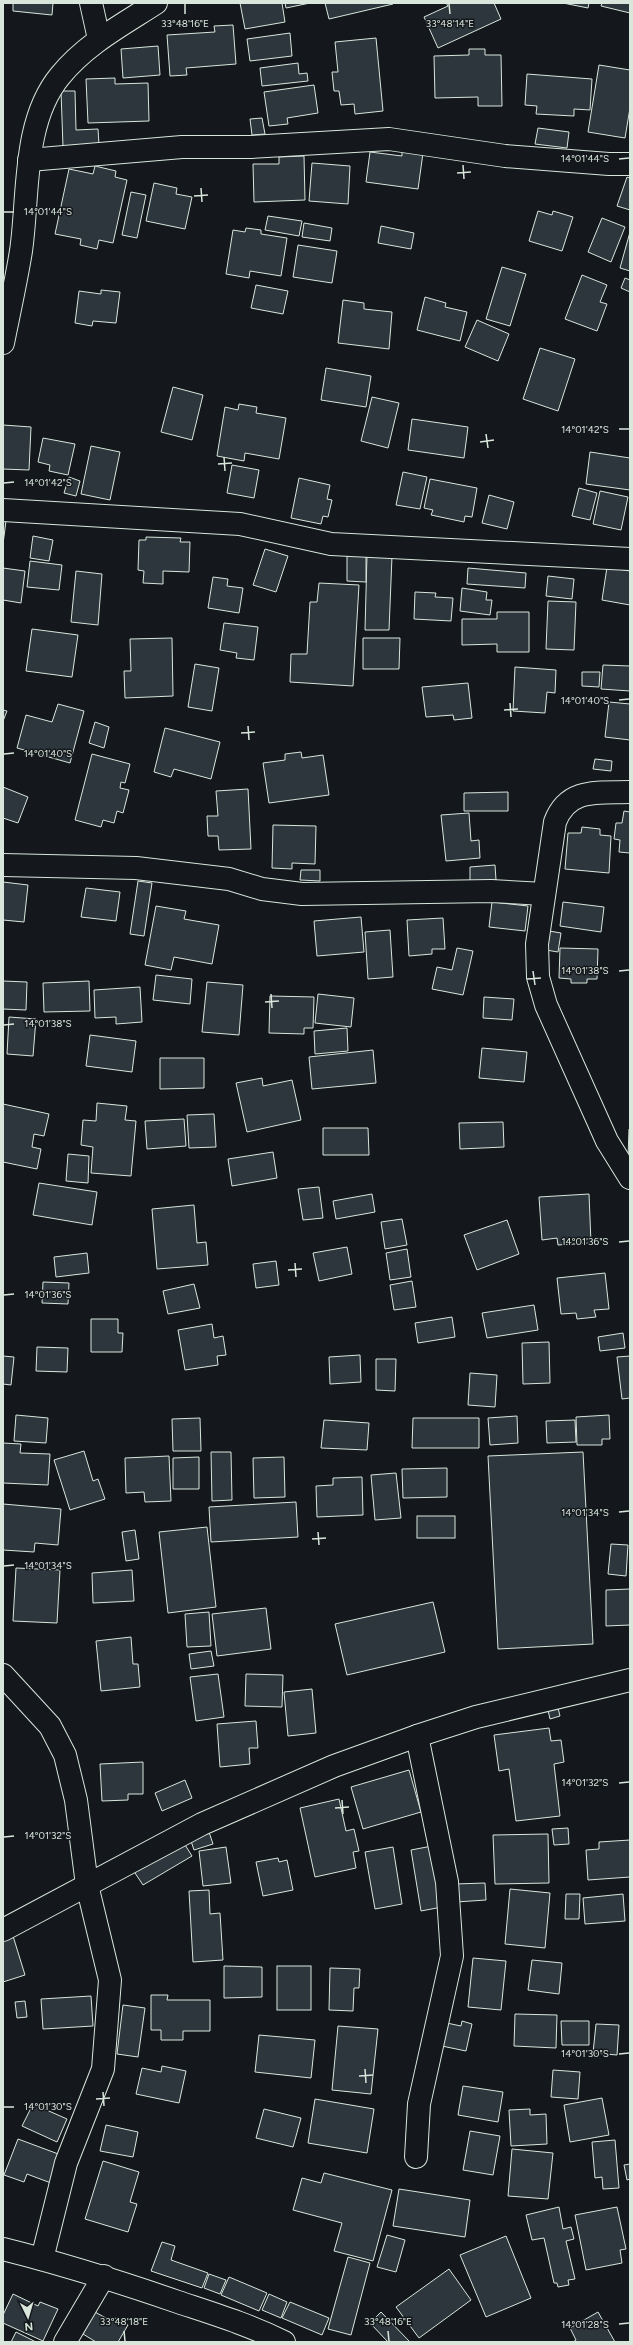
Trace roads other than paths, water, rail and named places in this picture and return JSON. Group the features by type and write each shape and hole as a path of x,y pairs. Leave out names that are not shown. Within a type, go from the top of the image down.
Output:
{"street":[{"path":"91,3 99,39"},
{"path":"3,343 12,251 36,127 46,101 59,77 75,60 99,39 156,3"},
{"path":"30,160 182,147 252,147 389,139 505,156 609,164 630,164"},
{"path":"3,510 240,524 331,544 630,559"},
{"path":"630,792 581,794 568,801 559,810 555,822 537,944 538,976 546,1005 607,1141 630,1178"},
{"path":"3,865 136,868 229,879 262,889 302,894 483,891 544,894"},
{"path":"3,1675 50,1726 65,1755 76,1800 87,1885 110,1980 103,2069 66,2163 42,2259"},
{"path":"3,1930 202,1824 334,1766 417,1736 476,1717 630,1680"},
{"path":"416,2157 419,2104 452,1956 446,1882 417,1736"},
{"path":"3,2249 104,2276 211,2313 284,2342"},
{"path":"64,2342 104,2276"}]}
